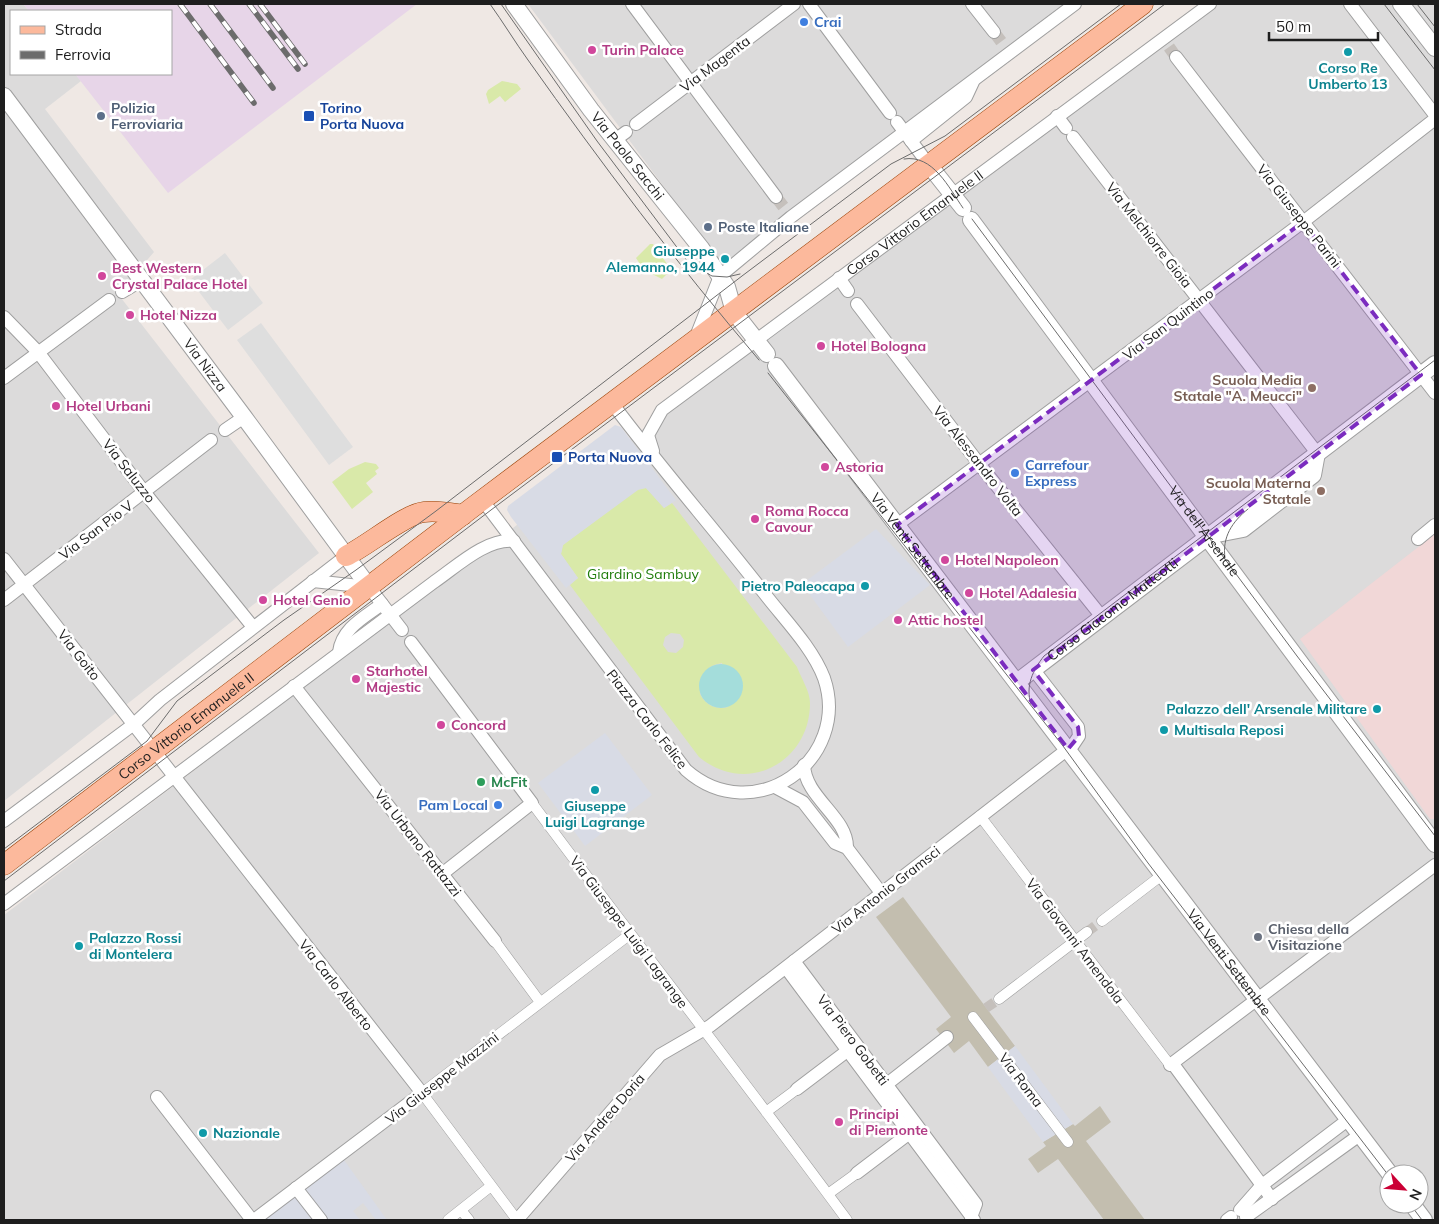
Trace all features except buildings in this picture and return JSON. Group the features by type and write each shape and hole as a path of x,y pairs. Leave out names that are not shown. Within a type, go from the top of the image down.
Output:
{"main road":[{"name":"Corso Vittorio Emanuele II","path":"4,865 489,495 1143,4"},
{"path":"346,556 368,545 417,513 436,511 463,515"}],"street":[{"name":"Via Paolo Sacchi","path":"514,4 626,132 727,287 734,312"},
{"path":"632,4 776,197"},
{"name":"Via Magenta","path":"626,132 794,4"},
{"path":"809,4 930,165"},
{"path":"972,4 994,32"},
{"path":"695,340 720,276 789,214 901,127 974,79 1006,48 1075,4"},
{"name":"Corso Vittorio Emanuele II","path":"656,458 648,435 662,410 1057,116 1170,47 1210,4"},
{"path":"1350,4 1435,115"},
{"path":"1401,4 1435,48"},
{"name":"Via Giuseppe Parini","path":"1170,47 1435,393"},
{"name":"Via Nizza","path":"4,97 369,587"},
{"name":"Via Melchiorre Gioia","path":"1057,116 1317,453"},
{"name":"Via San Quintino","path":"898,525 1303,222 1435,119"},
{"name":"Via dell'Arsenale","path":"930,165 1435,844"},
{"path":"839,278 848,291"},
{"path":"122,292 142,280"},
{"path":"4,378 109,300"},
{"name":"Via Alessandro Volta","path":"857,304 980,465 1102,617"},
{"name":"Via Venti Settembre","path":"734,312 1382,1164"},
{"name":"Via Saluzzo","path":"4,318 38,352 145,493 253,627"},
{"name":"Corso Giacomo Matteotti","path":"1017,682 1435,364"},
{"name":"Piazza Carlo Felice","path":"489,495 486,500 488,506 686,770 702,782 726,792 753,793 775,787 793,776 817,748 825,728 828,696 821,672 786,620 612,403"},
{"path":"225,430 244,417"},
{"name":"Via San Pio V","path":"4,600 145,493 211,440"},
{"path":"1418,539 1435,525"},
{"path":"4,904 339,652 347,631 500,541 514,541"},
{"path":"4,821 134,724 160,700 346,556"},
{"name":"Via Goito","path":"4,558 154,751"},
{"path":"313,581 369,587 402,630"},
{"name":"Via Giuseppe Luigi Lagrange","path":"411,642 630,935 704,1028 847,1220"},
{"path":"1033,669 1078,727 1079,736 1068,749"},
{"name":"Via Urbano Rattazzi","path":"294,686 495,941 540,1002"},
{"name":"Via Antonio Gramsci","path":"704,1028 882,894 1068,749"},
{"name":"Via Carlo Alberto","path":"154,751 173,778 422,1094 517,1220"},
{"path":"804,765 812,788 847,837 847,848"},
{"path":"775,787 803,802 835,843 847,848 882,894"},
{"path":"442,874 532,803"},
{"name":"Via Giovanni Amendola","path":"980,816 1272,1199"},
{"path":"1171,1065 1435,865"},
{"path":"1102,921 1162,875"},
{"path":"999,999 1087,932"},
{"name":"Via Giuseppe Mazzini","path":"252,1220 422,1094 630,935"},
{"name":"Via Piero Gobetti","path":"790,964 853,1047 887,1084 914,1130 976,1204 970,1219"},
{"name":"Via Roma","path":"973,1017 1068,1142"},
{"name":"Via Andrea Doria","path":"517,1220 660,1056 704,1028"},
{"path":"887,1084 947,1038"},
{"path":"766,1112 853,1047 914,1130 828,1194"},
{"path":"157,1096 252,1220"},
{"path":"1236,1216 1262,1185 1349,1119"},
{"path":"1236,1216 1260,1207 1360,1134"},
{"path":"448,1220 492,1186"},
{"path":"296,1188 321,1220"},
{"path":"461,1210 468,1220"}],"highlighted area":[{"path":"1303,222 1421,375 1033,670 1078,727 1079,736 1068,749 897,525"}],"shaded area":[{"path":"4,4 23,4 28,10 10,10 10,75 76,75 81,81 45,109 154,252 118,294 319,553 4,801"},
{"path":"23,4 417,4 168,193 76,75 172,75 172,10 28,10"},
{"path":"528,4 1068,4 722,265"},
{"path":"1202,4 1435,4 1435,1220 4,1220 4,915"},
{"path":"225,253 263,303 228,330 190,280"},
{"path":"261,323 353,447 329,465 237,340"},
{"path":"615,425 621,427 676,500 664,508 646,488 638,490 563,545 561,554 578,578 566,588 511,517 507,510 508,506"},
{"path":"876,529 930,585 848,647 802,584"},
{"name":"Palazzo dell' Arsenale Militare","path":"1435,534 1435,819 1430,819 1300,639"},
{"path":"605,733 652,795 585,846 538,783"},
{"path":"903,897 1015,1046 988,1067 969,1041 954,1053 936,1029 951,1017 876,917"},
{"path":"1015,1046 1073,1124 1043,1142 988,1067"},
{"path":"1100,1106 1111,1122 1086,1141 1145,1220 1104,1220 1058,1159 1038,1173 1028,1159 1046,1146 1043,1142 1073,1124 1075,1126"},
{"path":"344,1160 387,1220 376,1220 363,1203 353,1211 360,1220 263,1220"}],"green space":[{"path":"502,81 517,84 521,89 505,102 500,96 489,104 486,94 488,90"},
{"path":"650,244 653,244 670,268 670,271 662,279 644,270 636,258"},
{"path":"365,462 376,464 379,468 375,471 377,474 366,483 373,492 352,509 332,482 349,469"},
{"name":"Giardino Sambuy","path":"646,488 664,508 672,503 797,667 810,698 807,724 799,742 787,757 772,767 755,773 736,773 717,768 699,757 570,585 578,578 561,554 563,545 638,489","holes":["671,633 680,634 684,640 683,647 676,653 668,652 663,645 665,637","722,663 728,707 719,708 708,704 700,694 707,670 716,664"]}],"water":[{"path":"717,664 725,664 737,670 743,686 737,702 725,708 717,708 705,702 699,690 699,682 705,670"}],"tunnel":[{"path":"994,32 1003,44"},
{"path":"1169,47 1176,57"},
{"path":"776,197 786,210"},
{"path":"1087,932 1102,921"},
{"path":"986,1008 999,999"}],"tram line":[{"path":"490,4 583,137 669,250 759,360"},
{"path":"501,4 597,141 688,262 712,276 727,277 740,274"},
{"path":"4,849 147,741 177,701 284,620 436,511 891,164 945,136 1121,4"},
{"path":"4,881 491,510 1165,4"},
{"path":"1384,4 1435,70"},
{"path":"1417,4 1435,27"},
{"path":"904,159 914,159 932,167 946,182 963,208"},
{"path":"972,219 1297,656 1435,836"},
{"path":"1031,704 1029,697 1031,678 1044,656 1435,360"},
{"path":"768,373 1063,746 1148,863 1380,1164"},
{"path":"1225,558 1224,550 1229,530 1248,509"},
{"path":"1418,1214 1422,1220"}],"railway":[{"path":"180,4 254,103"},
{"path":"210,4 273,88"},
{"path":"249,4 298,69"},
{"path":"260,4 305,64"}],"place":[{"name":"Crai","path":"804,22"},
{"name":"Turin Palace","path":"592,50"},
{"name":"Corso Re Umberto 13","path":"1348,52"},
{"name":"Polizia Ferroviaria","path":"101,116"},
{"name":"Torino Porta Nuova","path":"309,116"},
{"name":"Poste Italiane","path":"708,227"},
{"name":"Giuseppe Alemanno, 1944","path":"725,259"},
{"name":"Best Western Crystal Palace Hotel","path":"102,276"},
{"name":"Hotel Nizza","path":"130,315"},
{"name":"Hotel Bologna","path":"821,346"},
{"name":"Scuola Media Statale \"A. Meucci\"","path":"1312,388"},
{"name":"Hotel Urbani","path":"56,406"},
{"name":"Porta Nuova","path":"557,457"},
{"name":"Astoria","path":"825,467"},
{"name":"Carrefour Express","path":"1015,473"},
{"name":"Scuola Materna Statale","path":"1321,491"},
{"name":"Roma Rocca Cavour","path":"755,519"},
{"name":"Hotel Napoleon","path":"945,560"},
{"name":"Pietro Paleocapa","path":"865,586"},
{"name":"Hotel Adalesia","path":"969,593"},
{"name":"Hotel Genio","path":"263,600"},
{"name":"Attic hostel","path":"898,620"},
{"name":"Starhotel Majestic","path":"356,679"},
{"name":"Palazzo dell' Arsenale Militare","path":"1377,709"},
{"name":"Concord","path":"441,725"},
{"name":"Multisala Reposi","path":"1164,730"},
{"name":"McFit","path":"481,782"},
{"name":"Giuseppe Luigi Lagrange","path":"595,790"},
{"name":"Pam Local","path":"498,805"},
{"name":"Chiesa della Visitazione","path":"1258,937"},
{"name":"Palazzo Rossi di Montelera","path":"79,946"},
{"name":"Principi di Piemonte","path":"839,1122"},
{"name":"Nazionale","path":"203,1133"}]}
